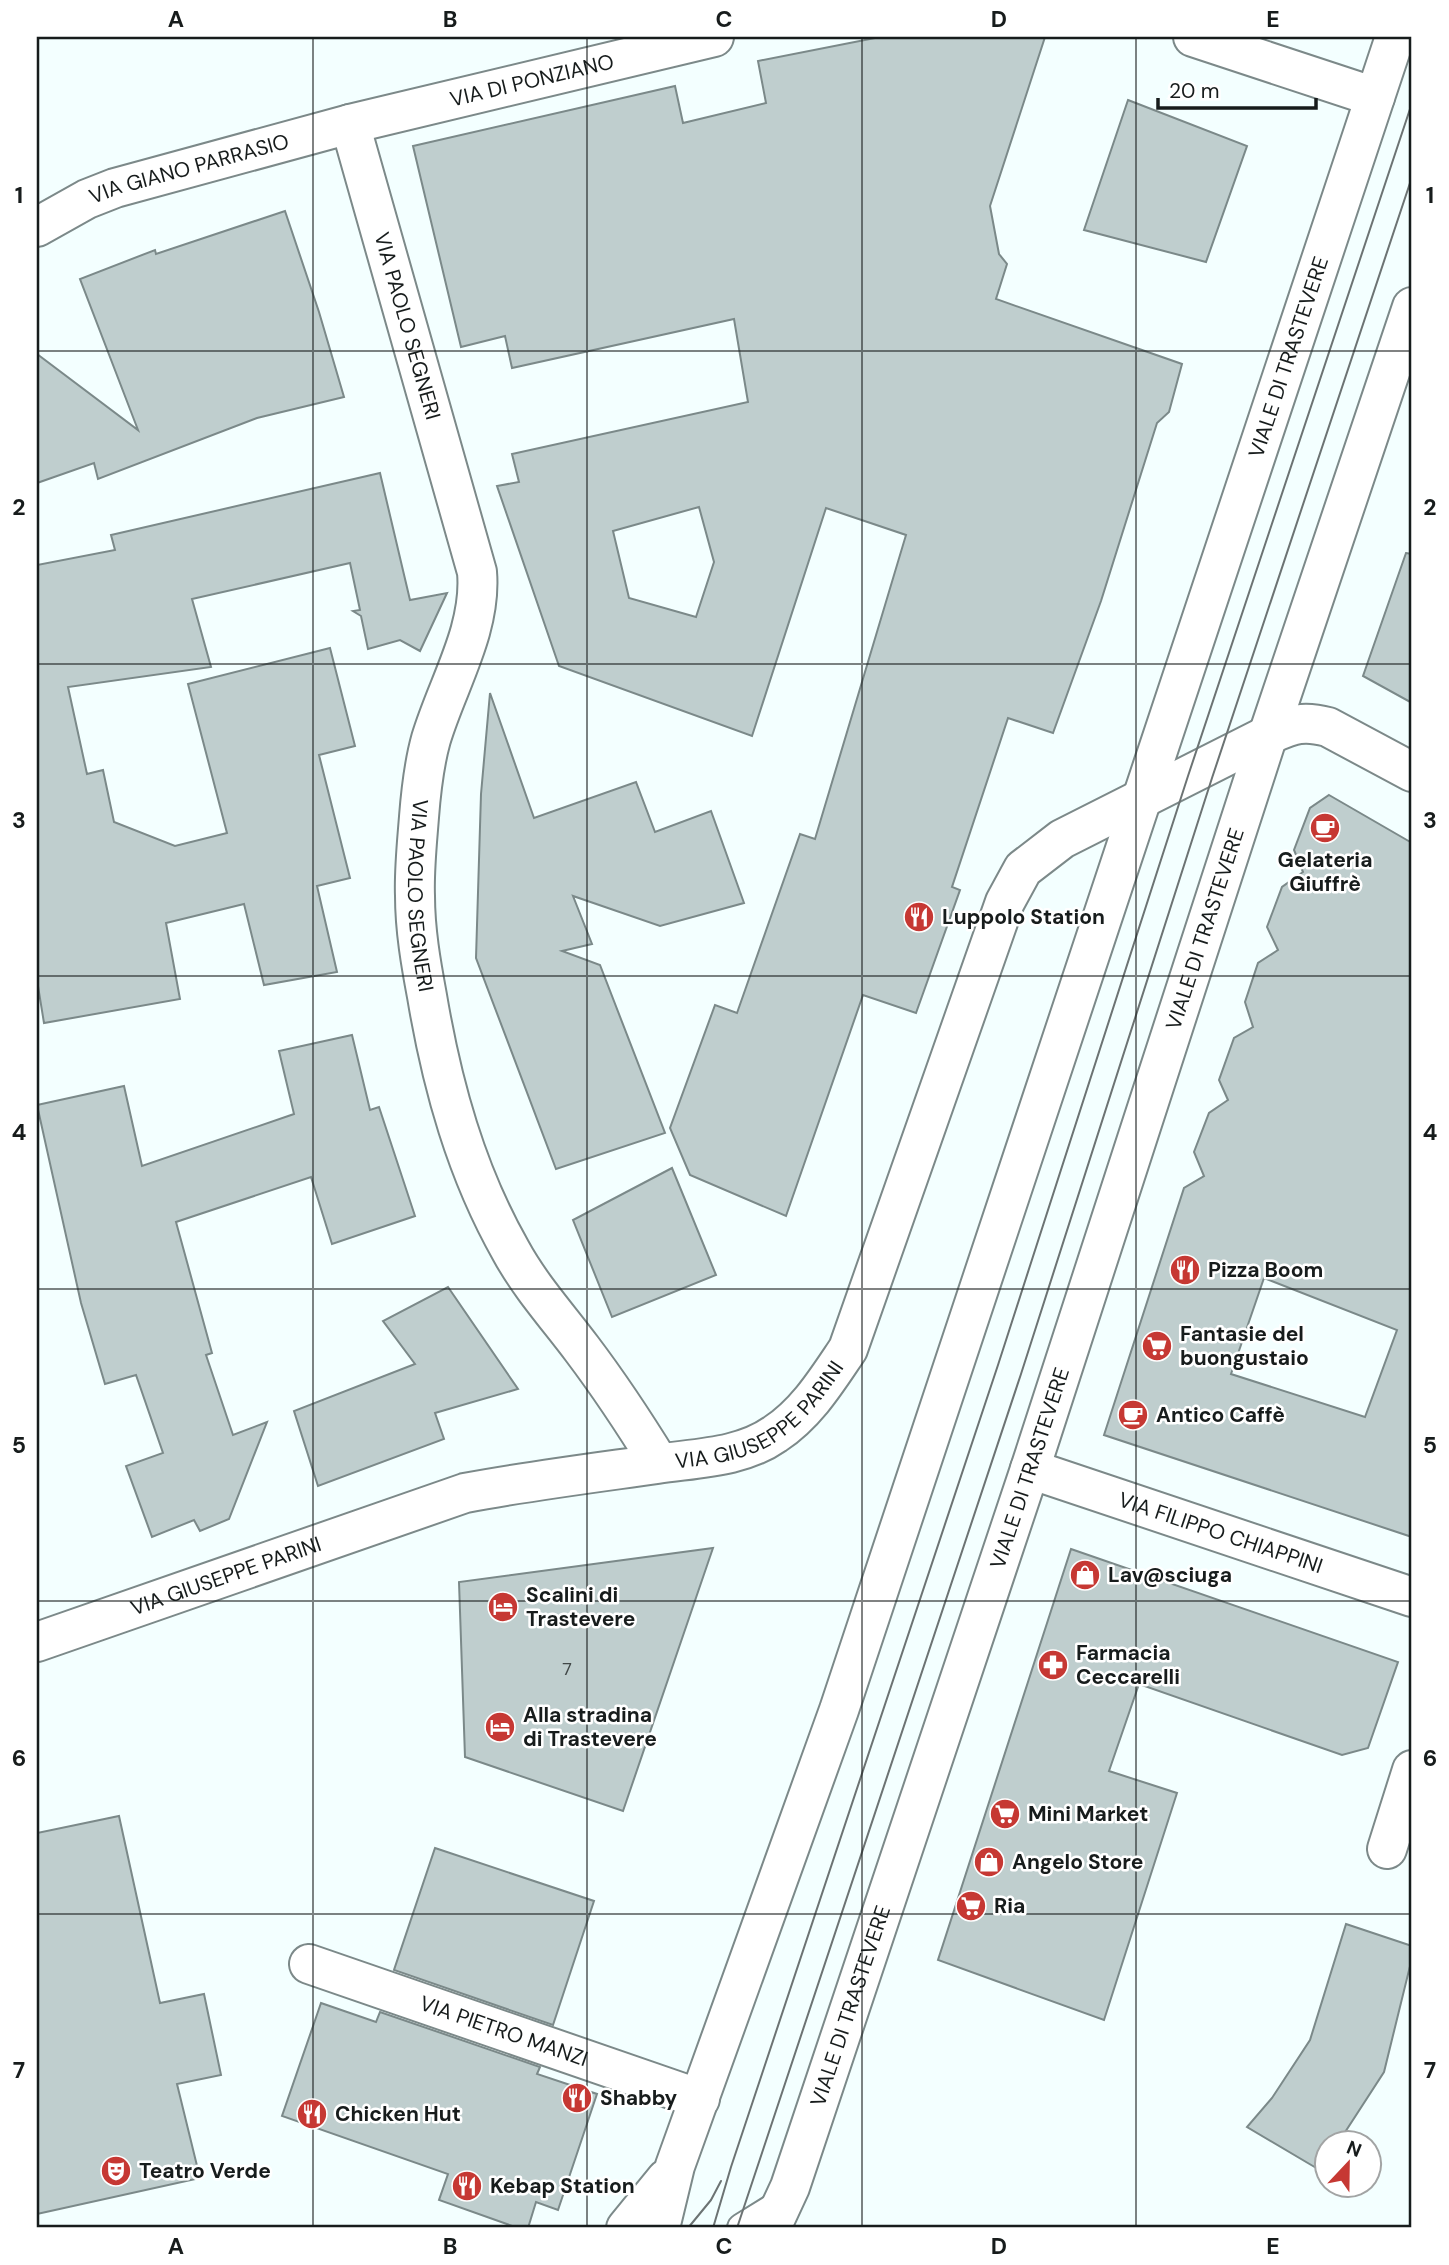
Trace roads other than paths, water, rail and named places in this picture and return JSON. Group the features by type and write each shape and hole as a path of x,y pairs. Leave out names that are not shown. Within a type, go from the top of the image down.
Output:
{"street":[{"name":"VIA DI PONZIANO","path":"350,124 714,37"},
{"path":"1194,37 1375,97"},
{"name":"VIALE DI TRASTEVERE","path":"660,2228 675,2166 839,1710 1395,37"},
{"name":"VIA GIANO PARRASIO","path":"37,227 86,199 116,188 350,124"},
{"name":"VIA PAOLO SEGNERI","path":"350,124 477,572 479,593 474,616 431,738 423,774 419,817 415,896 418,930 443,1081 453,1117 480,1187 511,1252 615,1393 659,1463"},
{"name":"VIALE DI TRASTEVERE","path":"780,2219 1030,1469 1268,735 1412,307"},
{"path":"1143,799 1268,735 1301,722 1328,727 1412,772"},
{"name":"VIA GIUSEPPE PARINI","path":"37,1642 465,1493 726,1455 773,1436 795,1418 830,1377 848,1349 1012,888 1023,869 1062,839 1143,799"},
{"name":"VIA FILIPPO CHIAPPINI","path":"1030,1469 1412,1597"},
{"path":"1387,1849 1412,1770"},
{"name":"VIA PIETRO MANZI","path":"309,1964 700,2099"},
{"path":"626,2228 675,2166"}],"lane":[{"path":"742,2228 780,2219"}],"tram line":[{"path":"713,2228 998,1365 1188,776 1412,103"},
{"path":"737,2228 1021,1374 1212,778 1412,177"},
{"path":"688,2228 711,2200 721,2181"}],"place":[{"name":"Gelateria Giuffrè","path":"1325,828"},
{"name":"Luppolo Station","path":"919,917"},
{"name":"Pizza Boom","path":"1185,1270"},
{"name":"Fantasie del buongustaio","path":"1157,1346"},
{"name":"Antico Caffè","path":"1133,1415"},
{"name":"Lav@sciuga","path":"1085,1575"},
{"name":"Scalini di Trastevere","path":"503,1607"},
{"name":"Farmacia Ceccarelli","path":"1053,1665"},
{"name":"Alla stradina di Trastevere","path":"500,1727"},
{"name":"Mini Market","path":"1005,1814"},
{"name":"Angelo Store","path":"989,1862"},
{"name":"Ria","path":"971,1906"},
{"name":"Shabby","path":"577,2098"},
{"name":"Chicken Hut","path":"312,2114"},
{"name":"Teatro Verde","path":"116,2171"},
{"name":"Kebap Station","path":"467,2186"}]}
